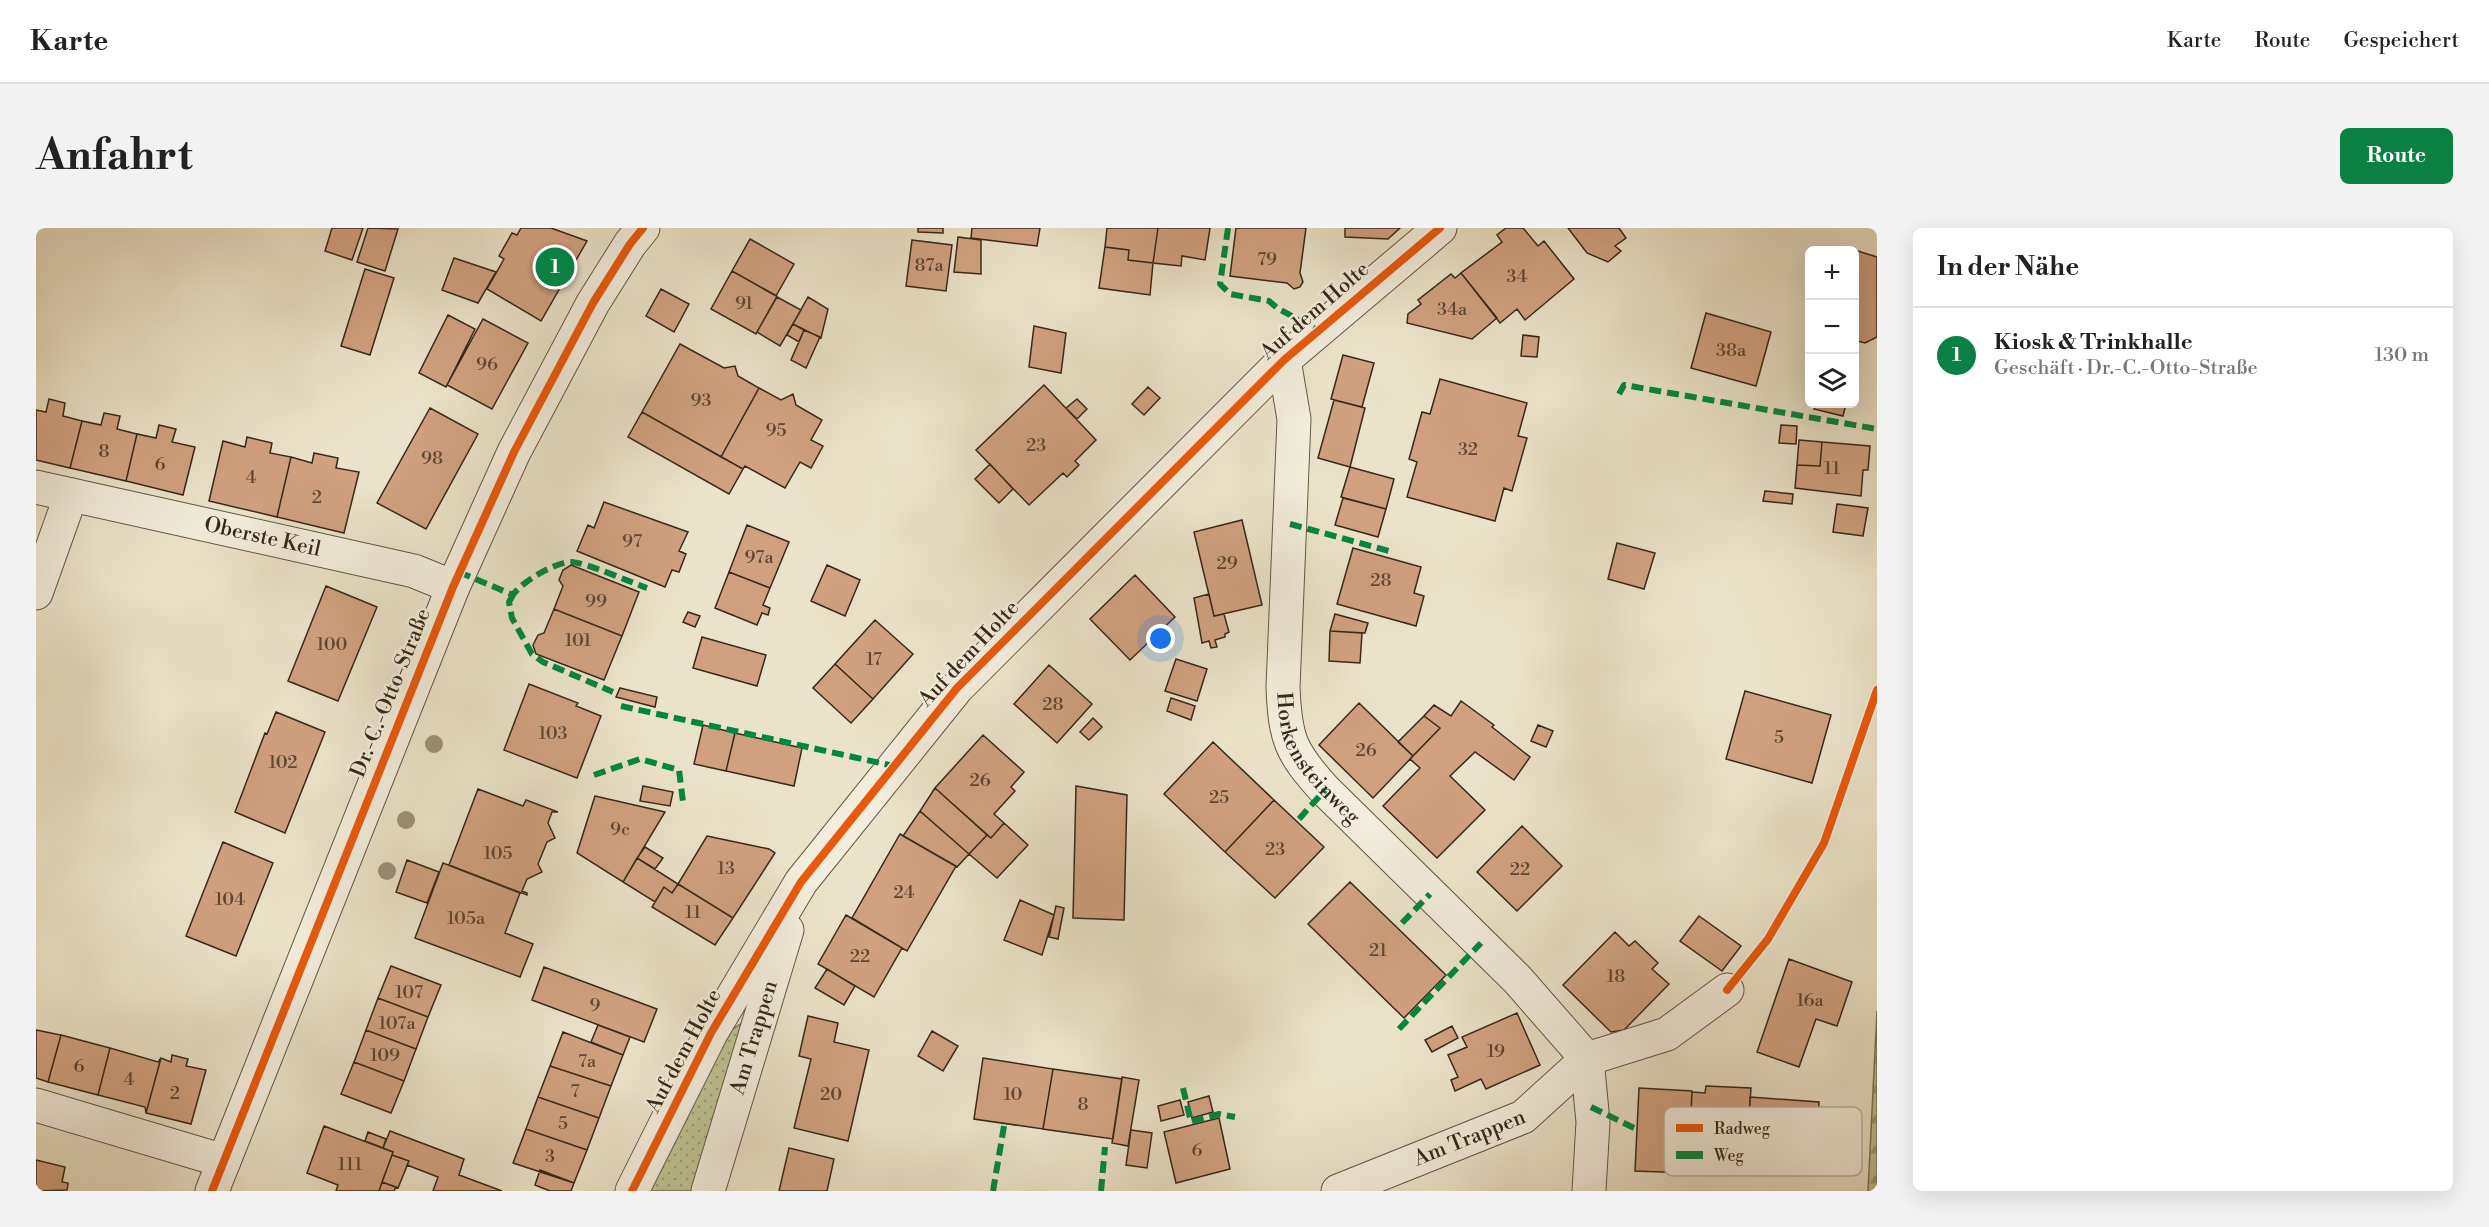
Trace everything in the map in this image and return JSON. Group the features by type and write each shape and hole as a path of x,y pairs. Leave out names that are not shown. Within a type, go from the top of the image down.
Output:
{"street":[{"name":"Dr.-C.-Otto-Straße","path":"212,1191 453,587 514,452 588,313 630,244 643,228"},
{"name":"Auf dem Holte","path":"632,1191 711,1033 801,882 960,685 1284,360 1440,228"},
{"name":"Horkensteinweg","path":"1284,360 1294,419 1283,687 1285,725 1292,748 1305,768 1325,790 1517,979 1587,1059"},
{"name":"Oberste Keil","path":"36,487 414,571 453,587"},
{"path":"36,593 71,495"},
{"name":"Am Trappen","path":"708,1191 801,882"},
{"path":"1589,1191 1593,1122 1587,1059 1667,1034 1727,990"},
{"name":"Am Trappen","path":"1338,1191 1523,1117 1587,1059"},
{"path":"36,1105 224,1161"}],"green space":[{"path":"1877,1011 1877,1191 1868,1191"},
{"path":"742,1023 692,1191 642,1191 718,1039"}],"building":[{"path":"332,228 363,228 352,260 325,251"},
{"path":"368,228 398,229 385,271 357,262"},
{"path":"521,228 551,228 587,241 541,321 487,289 504,259 499,256 512,233 517,235"},
{"path":"918,228 943,228 943,233 918,232"},
{"path":"972,228 1040,228 1037,246 971,238"},
{"path":"1107,228 1158,228 1153,263 1128,260 1129,250 1105,247"},
{"path":"1158,228 1210,228 1205,260 1182,256 1181,266 1153,263"},
{"path":"1236,228 1306,228 1300,273 1303,282 1300,287 1294,289 1287,283 1230,276"},
{"path":"1345,228 1400,228 1388,239 1345,237"},
{"path":"1506,228 1523,228 1538,246 1544,241 1574,279 1525,320 1517,309 1500,323 1461,273 1502,242 1497,235"},
{"path":"1568,228 1619,228 1626,238 1615,246 1621,251 1608,262 1587,253"},
{"path":"958,237 981,240 981,274 954,272"},
{"path":"750,239 794,264 776,296 732,271"},
{"path":"912,240 952,245 946,291 906,286"},
{"path":"1105,247 1129,250 1128,260 1153,263 1150,295 1099,288"},
{"path":"1859,251 1877,257 1877,337 1865,343 1859,341"},
{"path":"454,258 496,272 478,303 442,290"},
{"path":"365,269 394,278 370,355 341,346"},
{"path":"732,271 777,296 756,334 711,309"},
{"path":"1461,273 1497,318 1472,339 1407,323 1408,314 1421,304 1418,300 1451,274 1455,278"},
{"path":"661,289 689,304 674,332 646,316"},
{"path":"777,297 801,310 780,346 757,332"},
{"path":"808,297 828,309 821,338 793,324"},
{"path":"1706,313 1771,332 1756,386 1691,368"},
{"path":"448,315 475,329 446,387 419,373"},
{"path":"483,319 528,343 492,409 447,385"},
{"path":"793,324 804,330 799,342 787,335"},
{"path":"1034,326 1066,333 1061,373 1029,367"},
{"path":"804,330 820,337 806,368 791,360"},
{"path":"1523,335 1539,337 1537,357 1521,356"},
{"path":"680,344 724,368 735,366 738,376 759,388 721,457 642,412"},
{"path":"1343,355 1374,363 1362,407 1331,399"},
{"path":"1440,379 1527,403 1518,436 1527,438 1512,491 1504,488 1495,521 1407,497 1417,462 1409,459 1422,412 1430,414"},
{"path":"1044,385 1096,440 1075,461 1079,465 1067,477 1063,473 1029,505 976,450"},
{"path":"1148,387 1160,398 1144,415 1132,404"},
{"path":"759,388 781,400 793,394 796,405 822,420 811,440 823,446 811,468 800,462 785,488 745,466 743,469 721,457"},
{"path":"49,399 65,403 63,416 82,421 70,468 36,460 36,410 46,412"},
{"path":"1077,399 1087,409 1077,419 1066,408"},
{"path":"1334,400 1365,408 1350,467 1318,458"},
{"path":"430,408 478,434 426,529 377,503"},
{"path":"1814,408 1845,408 1843,416"},
{"path":"642,412 743,469 729,494 628,437"},
{"path":"104,413 120,416 117,429 137,434 126,481 70,468 82,421 101,425"},
{"path":"159,425 176,429 172,442 195,447 183,495 126,481 137,434 156,438"},
{"path":"1781,425 1797,426 1796,444 1779,443"},
{"path":"247,437 272,443 270,453 291,457 277,517 209,501 223,441 245,447"},
{"path":"1799,440 1822,442 1820,466 1797,465"},
{"path":"1822,442 1870,446 1868,470 1863,470 1861,496 1795,488 1797,465 1820,466"},
{"path":"314,453 338,458 336,468 359,472 344,533 277,517 291,457 312,463"},
{"path":"990,464 1013,489 999,503 975,479"},
{"path":"1350,467 1394,479 1386,509 1341,497"},
{"path":"1765,491 1793,494 1792,504 1763,501"},
{"path":"1343,498 1386,509 1378,537 1335,525"},
{"path":"604,502 688,532 679,551 686,554 679,572 672,570 665,587 577,551 588,525 594,528"},
{"path":"1837,504 1868,508 1863,536 1833,532"},
{"path":"1242,520 1262,605 1214,616 1194,532"},
{"path":"747,525 789,542 770,588 729,572"},
{"path":"1617,543 1655,553 1644,589 1608,579"},
{"path":"1353,548 1421,567 1414,593 1424,596 1416,626 1337,604"},
{"path":"571,565 639,592 622,636 554,609 563,586 559,580 563,570"},
{"path":"827,565 860,580 845,616 811,601"},
{"path":"729,572 770,588 763,605 770,608 768,615 762,613 757,625 715,608"},
{"path":"1135,575 1175,617 1130,660 1090,619"},
{"path":"326,586 377,607 338,701 288,681"},
{"path":"1209,594 1214,616 1224,614 1229,632 1225,634 1225,637 1215,640 1217,647 1211,648 1209,641 1202,643 1194,598"},
{"path":"554,609 622,636 604,680 536,654 533,645 538,635 544,633"},
{"path":"688,612 700,616 695,627 683,622"},
{"path":"1335,614 1368,623 1365,633 1330,631"},
{"path":"875,620 913,654 873,699 835,664"},
{"path":"1330,631 1362,633 1360,663 1329,661"},
{"path":"702,637 766,655 757,686 693,668"},
{"path":"1176,659 1207,669 1197,701 1165,691"},
{"path":"835,664 873,699 851,723 813,688"},
{"path":"1049,665 1092,704 1057,743 1014,704"},
{"path":"529,684 578,703 576,706 601,716 577,778 504,750"},
{"path":"620,688 657,697 655,707 616,697"},
{"path":"1745,691 1831,715 1812,783 1726,759"},
{"path":"1171,698 1195,706 1191,720 1167,711"},
{"path":"1461,701 1494,725 1492,727 1530,757 1514,780 1475,752 1450,776 1485,810 1437,858 1383,806 1420,768 1410,759 1440,728 1424,716 1434,705 1451,716"},
{"path":"1359,703 1413,756 1373,798 1319,745"},
{"path":"276,712 325,732 285,833 235,812 265,733 267,734"},
{"path":"1424,716 1440,728 1413,756 1398,742"},
{"path":"1093,718 1102,727 1089,740 1080,732"},
{"path":"703,725 735,733 726,771 694,764"},
{"path":"1538,725 1553,731 1546,747 1531,741"},
{"path":"735,733 802,748 794,786 726,771"},
{"path":"983,735 1024,772 1011,787 1015,791 994,814 1004,823 991,838 935,788"},
{"path":"1213,742 1274,800 1225,852 1164,794"},
{"path":"643,786 673,792 670,806 640,801"},
{"path":"1076,786 1127,795 1124,920 1073,918"},
{"path":"935,788 987,835 969,854 920,811"},
{"path":"478,789 523,806 526,800 558,812 552,812 548,823 555,838 547,842 538,864 542,872 527,879 522,891 527,895 449,865"},
{"path":"595,796 665,812 623,882 577,853"},
{"path":"1274,800 1324,847 1275,898 1225,852"},
{"path":"920,811 969,854 957,867 903,836"},
{"path":"1004,823 1028,845 997,878 969,854 987,835 991,838"},
{"path":"1522,826 1562,866 1517,911 1477,872"},
{"path":"900,834 956,866 907,951 852,918"},
{"path":"707,836 769,849 775,853 733,918 678,884"},
{"path":"223,842 273,863 236,956 186,936"},
{"path":"645,847 663,858 655,869 637,858"},
{"path":"637,858 678,884 672,893 664,887 655,902 623,882"},
{"path":"407,860 439,872 427,903 396,892"},
{"path":"443,863 520,893 505,933 533,944 520,977 415,938"},
{"path":"1350,882 1446,975 1404,1018 1308,924"},
{"path":"678,884 733,918 715,945 652,907 664,887 672,893"},
{"path":"1020,900 1054,915 1042,955 1004,940"},
{"path":"1056,906 1064,908 1058,939 1049,937"},
{"path":"846,915 902,948 874,997 818,964"},
{"path":"1699,916 1741,946 1722,971 1680,941"},
{"path":"1615,932 1629,946 1635,941 1658,963 1652,969 1669,984 1624,1030 1611,1032 1563,985"},
{"path":"1789,959 1852,982 1837,1026 1816,1019 1799,1067 1757,1052"},
{"path":"391,966 441,985 428,1017 378,998"},
{"path":"544,967 657,1009 644,1042 532,1000"},
{"path":"827,969 855,986 844,1005 815,988"},
{"path":"378,998 428,1017 416,1049 366,1030"},
{"path":"1517,1013 1540,1065 1486,1089 1481,1079 1455,1091 1451,1080 1458,1077 1448,1055 1467,1047 1462,1037"},
{"path":"808,1016 838,1023 834,1042 869,1050 848,1141 794,1128 811,1059 799,1056"},
{"path":"598,1025 630,1037 623,1055 591,1042"},
{"path":"1452,1026 1458,1038 1432,1052 1425,1040"},
{"path":"36,1030 61,1035 48,1082 36,1078"},
{"path":"366,1030 416,1049 404,1081 354,1062"},
{"path":"932,1031 958,1046 943,1071 918,1056"},
{"path":"563,1032 623,1055 611,1086 550,1066"},
{"path":"61,1035 110,1048 98,1095 48,1082"},
{"path":"110,1048 158,1062 161,1058 146,1113 145,1107 98,1095"},
{"path":"172,1055 188,1059 186,1066 206,1070 191,1124 146,1113 161,1058 171,1062"},
{"path":"983,1058 1053,1069 1043,1129 974,1119"},
{"path":"354,1062 404,1081 391,1113 341,1094"},
{"path":"550,1066 611,1086 599,1118 538,1097"},
{"path":"1053,1069 1122,1079 1113,1139 1043,1129"},
{"path":"1122,1077 1139,1080 1128,1146 1112,1143"},
{"path":"1706,1086 1751,1088 1750,1107 1691,1107 1692,1092 1705,1093"},
{"path":"1639,1088 1692,1091 1691,1107 1664,1107 1664,1172 1635,1171"},
{"path":"1209,1096 1213,1112 1192,1118 1188,1102"},
{"path":"538,1097 599,1118 587,1150 526,1129"},
{"path":"1750,1097 1819,1102 1819,1107 1750,1107"},
{"path":"1180,1100 1184,1115 1161,1121 1158,1106"},
{"path":"1219,1118 1230,1169 1176,1183 1164,1132"},
{"path":"324,1126 393,1152 379,1191 336,1191 338,1185 307,1173"},
{"path":"526,1129 587,1150 574,1183 513,1163"},
{"path":"1131,1130 1152,1133 1147,1168 1126,1165"},
{"path":"390,1131 464,1159 459,1175 502,1191 433,1191 438,1177 407,1165 409,1161 392,1155 393,1152 383,1148"},
{"path":"368,1132 386,1139 383,1148 365,1141"},
{"path":"789,1148 834,1159 827,1191 779,1191"},
{"path":"392,1155 409,1161 398,1188 382,1182"},
{"path":"36,1160 65,1167 62,1182 68,1183 67,1190 36,1191"},
{"path":"540,1170 574,1183 571,1191 550,1191 535,1185"},
{"path":"382,1182 396,1187 394,1191 379,1191"}],"tram line":[{"path":"212,1191 453,587 514,452 593,303 630,244 643,228"}],"marked path":[{"path":"1228,228 1220,284 1230,294 1269,301 1277,308 1319,331"},
{"path":"1619,394 1624,385 1877,429"},
{"path":"1290,524 1389,551"},
{"path":"459,572 513,595 523,584 540,573 572,562 598,569 647,588"},
{"path":"513,595 509,602 512,618 532,654 543,662 613,692"},
{"path":"621,706 894,766"},
{"path":"594,775 640,759 679,770 683,802"},
{"path":"1299,819 1325,790"},
{"path":"1402,923 1430,894"},
{"path":"1399,1029 1481,943"},
{"path":"1183,1088 1191,1122 1219,1114 1235,1117"},
{"path":"1591,1107 1634,1128"},
{"path":"993,1191 1004,1126"},
{"path":"1101,1191 1105,1147"}],"cycle path":[{"path":"212,1191 453,587 514,452 593,303 630,244 643,228"},
{"path":"632,1191 711,1033 801,882 957,688 1284,360 1440,228"},
{"path":"1727,990 1768,939 1824,843 1877,690"}],"place":[{"name":"Kiosk & Trinkhalle","path":"555,267"}]}
